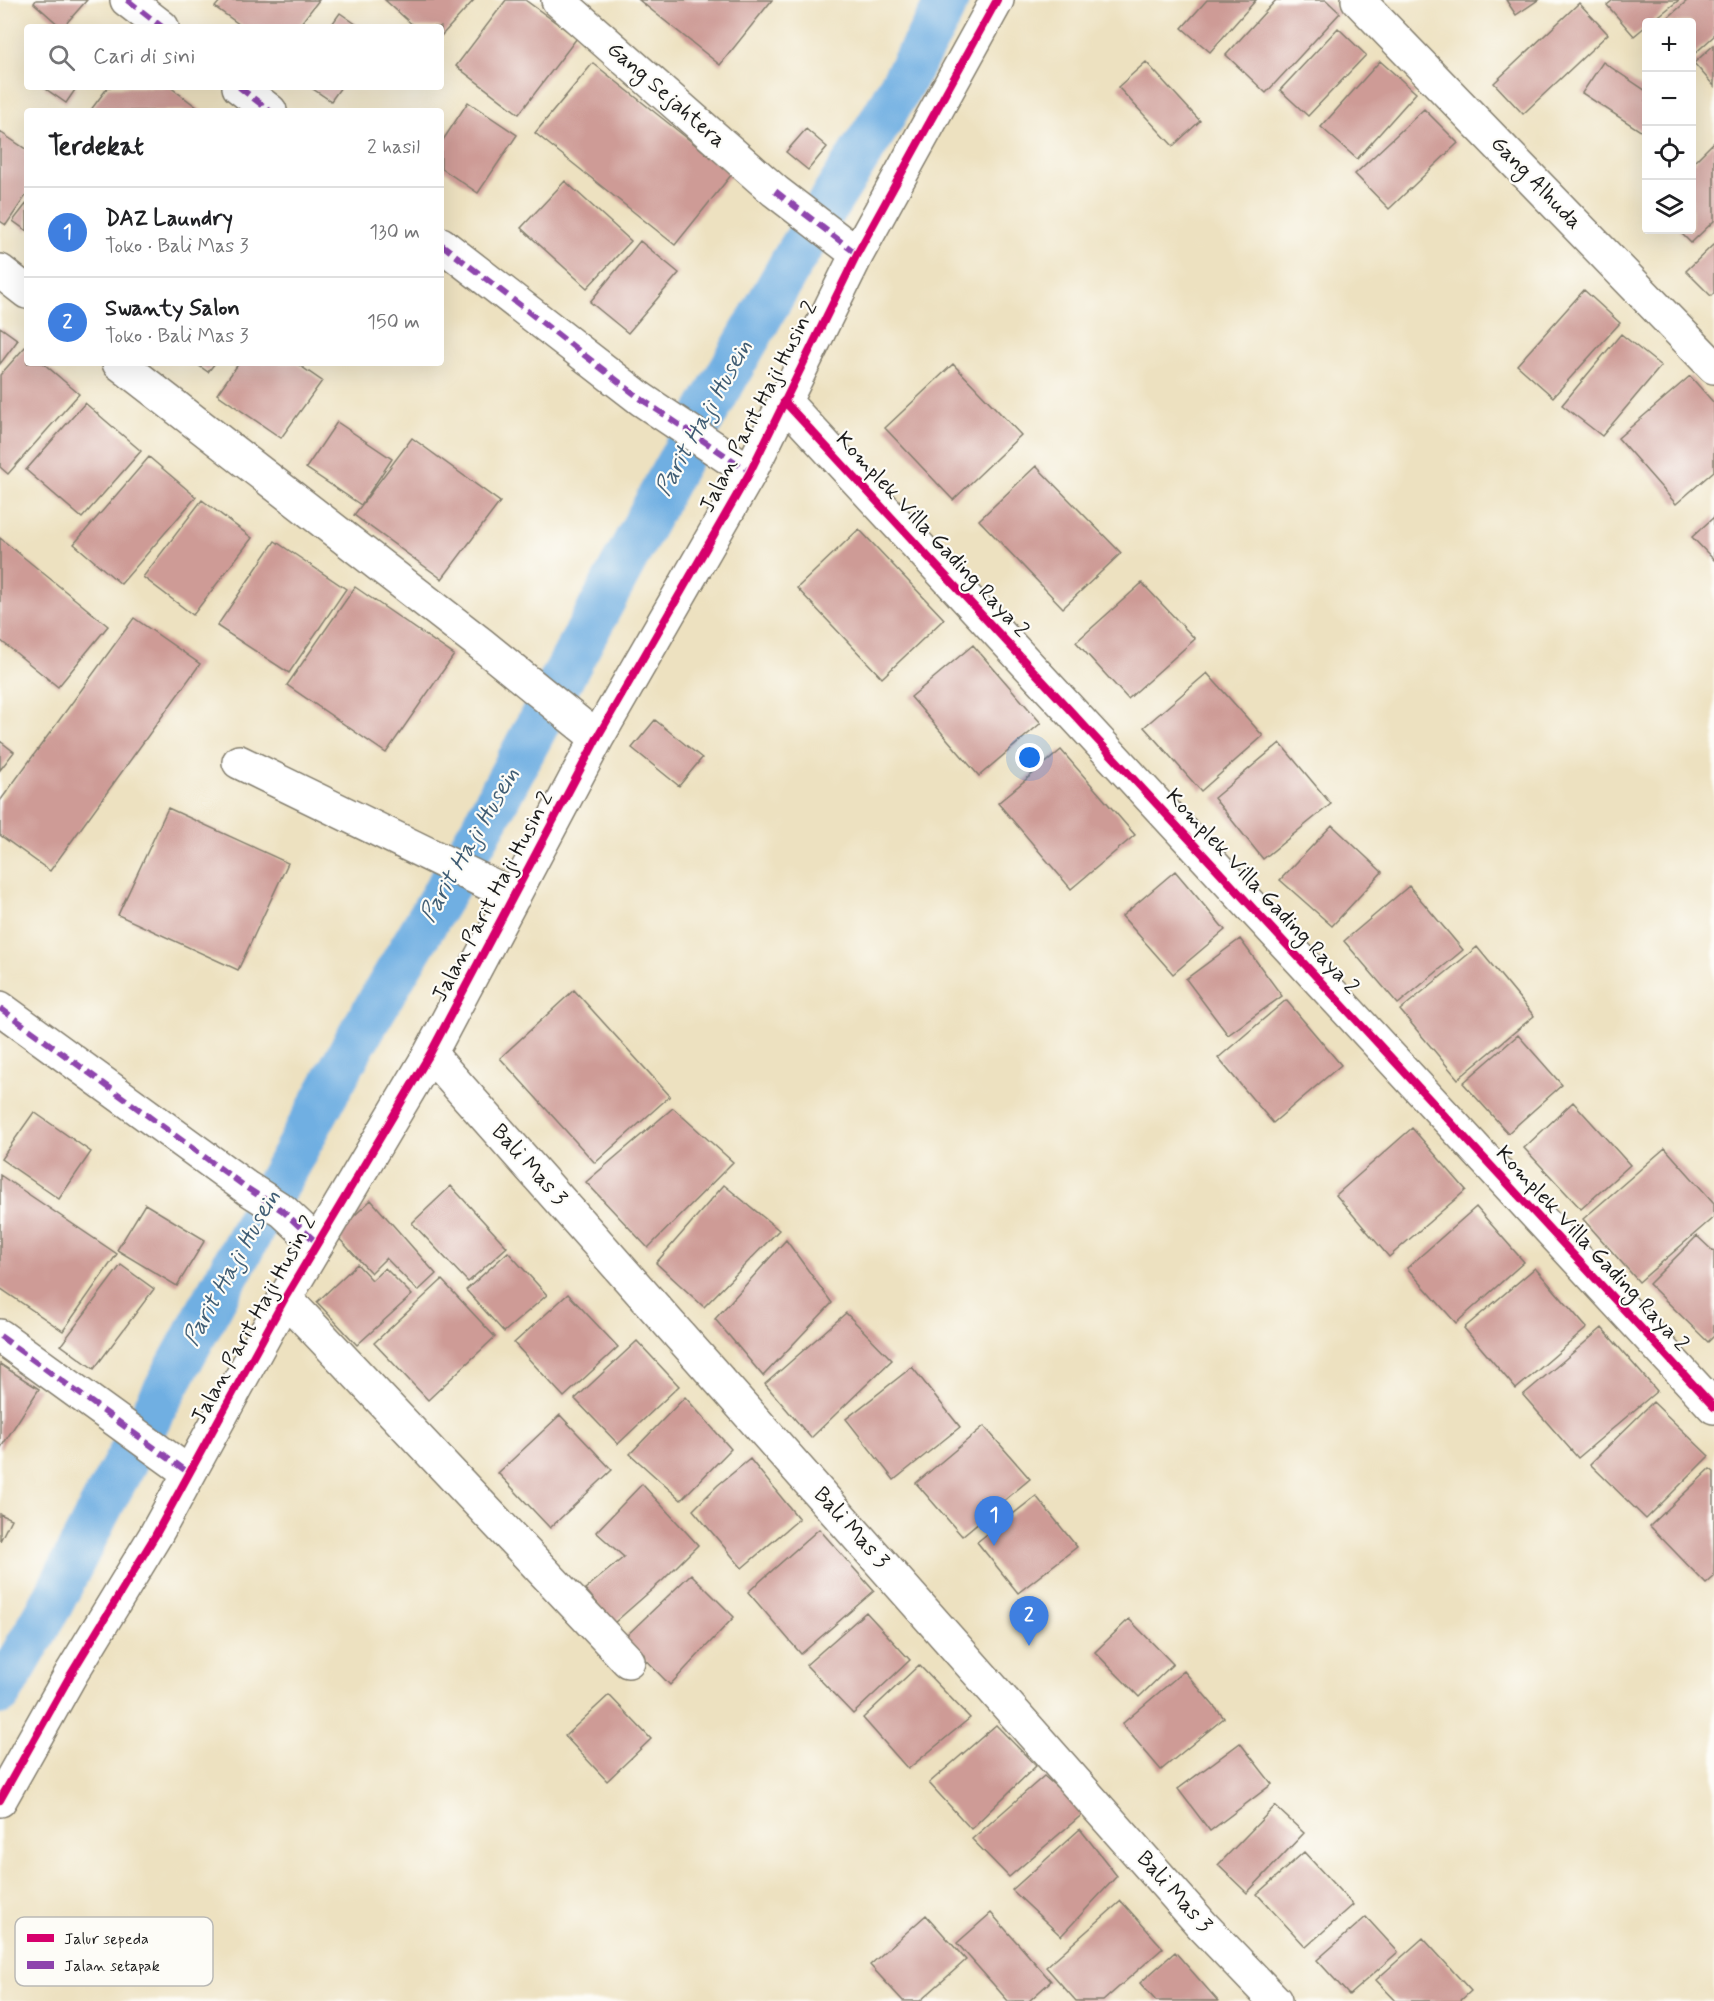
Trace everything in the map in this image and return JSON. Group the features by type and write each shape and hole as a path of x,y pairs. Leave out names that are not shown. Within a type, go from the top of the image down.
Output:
{"street":[{"path":"127,0 158,24"},
{"name":"Gang Sejahtera","path":"558,0 775,191 849,248"},
{"name":"Gang Alhuda","path":"1358,0 1714,367"},
{"name":"Jalan Parit Haji Husin 2","path":"0,1800 71,1674 155,1536 285,1298 430,1054 514,896 590,732 784,400 849,248 992,2"},
{"path":"243,90 266,108"},
{"path":"444,246 641,399 743,467"},
{"path":"0,271 24,290"},
{"path":"123,366 481,644 590,732"},
{"name":"Komplek Villa Gading Raya 2","path":"784,400 1714,1407"},
{"path":"239,762 514,896"},
{"path":"0,1008 247,1188 283,1211 317,1243"},
{"name":"Bali Mas 3","path":"430,1054 1194,1916 1275,2001"},
{"path":"285,1298 628,1661"},
{"path":"0,1336 189,1473"}],"building":[{"path":"36,0 87,0 66,24 58,24 34,3"},
{"path":"221,0 319,0 300,24 239,24 215,7"},
{"path":"385,0 474,0 444,33 444,24 412,24"},
{"path":"506,0 525,0 577,38 519,114 456,66"},
{"path":"639,0 772,0 720,65"},
{"path":"1207,0 1256,0 1210,52 1182,28"},
{"path":"1276,0 1326,0 1340,13 1266,93 1226,55"},
{"path":"1506,0 1538,0 1516,15"},
{"path":"1613,0 1679,0 1656,18 1642,18 1642,29 1634,36 1607,5"},
{"path":"1688,0 1714,0 1714,36 1696,52 1696,18 1668,18"},
{"path":"1579,3 1608,34 1523,114 1494,83"},
{"path":"340,13 356,24 332,24"},
{"path":"1338,28 1366,55 1308,116 1280,90"},
{"path":"1714,45 1714,86 1696,65 1696,61"},
{"path":"1380,61 1416,93 1357,159 1321,127"},
{"path":"1146,62 1200,121 1173,146 1118,87"},
{"path":"1603,62 1642,88 1642,132 1582,93"},
{"path":"593,63 732,174 675,245 535,133"},
{"path":"47,90 75,90 66,103"},
{"path":"106,90 174,90 198,108 92,108"},
{"path":"314,90 339,90 331,101"},
{"path":"468,102 517,135 478,193 444,170 444,138"},
{"path":"1424,109 1458,143 1389,209 1355,174"},
{"path":"806,129 827,147 808,170 786,152"},
{"path":"0,132 24,148 24,198 6,225 0,221"},
{"path":"1714,142 1714,221 1691,243 1682,234 1696,234 1696,160"},
{"path":"565,181 631,241 587,288 521,228"},
{"path":"24,207 24,229 13,221"},
{"path":"640,241 679,273 628,333 590,302"},
{"path":"1714,244 1714,293 1711,296 1686,271"},
{"path":"1584,290 1620,323 1553,397 1517,365"},
{"path":"0,327 18,340 0,364"},
{"path":"1621,334 1661,366 1602,436 1562,405"},
{"path":"24,348 24,366 46,366 79,394 8,474 0,467 0,375"},
{"path":"953,364 1021,435 953,500 885,428"},
{"path":"199,366 213,366 208,372"},
{"path":"237,366 300,366 322,381 281,438 217,394"},
{"path":"1690,376 1714,403 1714,471 1676,504 1618,438"},
{"path":"85,403 141,451 82,518 26,470"},
{"path":"337,422 392,459 361,505 306,468"},
{"path":"412,438 500,502 442,579 354,515"},
{"path":"149,457 196,497 121,584 74,544"},
{"path":"1036,466 1121,553 1063,608 979,520"},
{"path":"202,500 252,538 193,615 143,577"},
{"path":"1714,517 1714,560 1692,537"},
{"path":"859,529 944,619 882,678 797,588"},
{"path":"0,538 108,626 58,687 0,640"},
{"path":"275,541 346,589 289,673 217,626"},
{"path":"1142,583 1195,639 1128,699 1076,642"},
{"path":"355,587 454,655 386,753 287,685"},
{"path":"134,618 200,664 50,871 0,835 0,801"},
{"path":"973,645 1041,723 979,776 911,697"},
{"path":"1207,673 1263,736 1201,791 1144,727"},
{"path":"655,720 702,758 679,786 632,748"},
{"path":"0,741 14,752 0,770"},
{"path":"1280,743 1331,804 1263,859 1214,798"},
{"path":"1061,750 1135,835 1071,889 998,803"},
{"path":"168,808 288,863 238,970 118,915"},
{"path":"1332,825 1382,872 1332,926 1280,880"},
{"path":"1175,871 1225,930 1173,974 1122,916"},
{"path":"1409,886 1463,950 1398,1004 1344,941"},
{"path":"1240,939 1282,996 1228,1035 1186,979"},
{"path":"1477,947 1534,1016 1458,1079 1400,1010"},
{"path":"574,990 670,1096 595,1163 500,1058"},
{"path":"1286,1000 1341,1065 1273,1123 1218,1058"},
{"path":"1518,1035 1562,1085 1508,1133 1463,1083"},
{"path":"1573,1102 1630,1165 1581,1209 1524,1148"},
{"path":"673,1108 733,1162 648,1248 586,1182"},
{"path":"34,1112 91,1152 59,1199 1,1159"},
{"path":"1412,1128 1466,1190 1389,1257 1336,1195"},
{"path":"1665,1148 1714,1203 1714,1217 1639,1282 1583,1219"},
{"path":"0,1175 117,1254 63,1331 0,1288"},
{"path":"724,1185 779,1230 704,1307 656,1263"},
{"path":"451,1186 507,1247 468,1282 412,1223"},
{"path":"371,1200 436,1274 418,1291 386,1258 371,1273 335,1234"},
{"path":"145,1204 205,1240 177,1286 117,1250"},
{"path":"1476,1207 1524,1262 1456,1323 1407,1268"},
{"path":"1697,1236 1714,1252 1714,1336 1708,1342 1649,1284"},
{"path":"786,1240 832,1303 763,1376 715,1319"},
{"path":"508,1252 547,1295 504,1332 466,1290"},
{"path":"357,1264 372,1280 385,1268 412,1295 357,1345 317,1302"},
{"path":"121,1265 154,1289 94,1369 61,1345"},
{"path":"1535,1268 1587,1328 1516,1389 1464,1328"},
{"path":"442,1280 495,1337 428,1400 374,1343"},
{"path":"568,1294 618,1347 564,1397 514,1343"},
{"path":"846,1313 892,1360 811,1438 765,1384"},
{"path":"1602,1328 1657,1391 1578,1458 1523,1395"},
{"path":"637,1341 679,1386 618,1444 575,1399"},
{"path":"0,1364 39,1389 0,1449"},
{"path":"912,1367 960,1427 894,1480 846,1419"},
{"path":"685,1397 731,1449 681,1500 630,1454"},
{"path":"1653,1402 1709,1456 1646,1519 1590,1464"},
{"path":"560,1415 612,1470 550,1528 498,1473"},
{"path":"984,1426 1030,1479 962,1536 916,1483"},
{"path":"750,1459 799,1519 742,1568 693,1510 718,1485"},
{"path":"1710,1469 1714,1472 1714,1577 1706,1584 1650,1526"},
{"path":"642,1484 698,1545 663,1580 614,1623 585,1589 624,1557 596,1532"},
{"path":"1036,1496 1077,1547 1018,1593 977,1542"},
{"path":"0,1514 11,1519 0,1541"},
{"path":"819,1529 874,1591 801,1654 748,1592"},
{"path":"691,1574 734,1617 670,1685 624,1638"},
{"path":"866,1612 910,1660 853,1714 806,1665"},
{"path":"1129,1619 1173,1664 1139,1697 1095,1652"},
{"path":"919,1665 970,1718 908,1769 863,1718"},
{"path":"1184,1671 1224,1718 1161,1770 1122,1724"},
{"path":"609,1695 651,1739 607,1781 565,1736"},
{"path":"996,1725 1036,1766 971,1829 929,1783"},
{"path":"1240,1743 1272,1784 1210,1831 1178,1789"},
{"path":"1044,1776 1085,1812 1009,1877 972,1839"},
{"path":"1275,1806 1304,1833 1247,1893 1218,1865"},
{"path":"1080,1829 1117,1876 1061,1936 1012,1890"},
{"path":"1304,1852 1353,1905 1306,1947 1257,1894"},
{"path":"1121,1901 1163,1948 1103,2001 1076,2001 1046,1967"},
{"path":"991,1913 1051,1981 1029,2001 1008,2001 957,1943"},
{"path":"926,1915 966,1960 920,2001 903,2001 870,1965"},
{"path":"1366,1917 1398,1952 1349,1995 1317,1960"},
{"path":"1423,1938 1471,1991 1460,2001 1396,2001 1376,1980"},
{"path":"1175,1952 1218,2001 1156,2001 1140,1983"}],"waterway":[{"name":"Parit Haji Husein","path":"0,1693 51,1605 103,1503 354,1044 481,830 673,471 793,260 879,124 947,0"}],"marked path":[{"path":"127,0 158,24"},
{"path":"243,90 266,108"},
{"path":"775,191 857,254"},
{"path":"444,246 641,399 750,472"},
{"path":"0,1008 247,1188 283,1211 317,1243"},
{"path":"0,1336 189,1473"}],"cycle path":[{"path":"0,1800 71,1674 155,1536 285,1298 430,1054 597,738 750,472 857,254 997,0"},
{"path":"784,401 1714,1407"}],"place":[{"name":"DAZ Laundry","path":"994,1546"},
{"name":"Swanty Salon","path":"1029,1646"}]}
